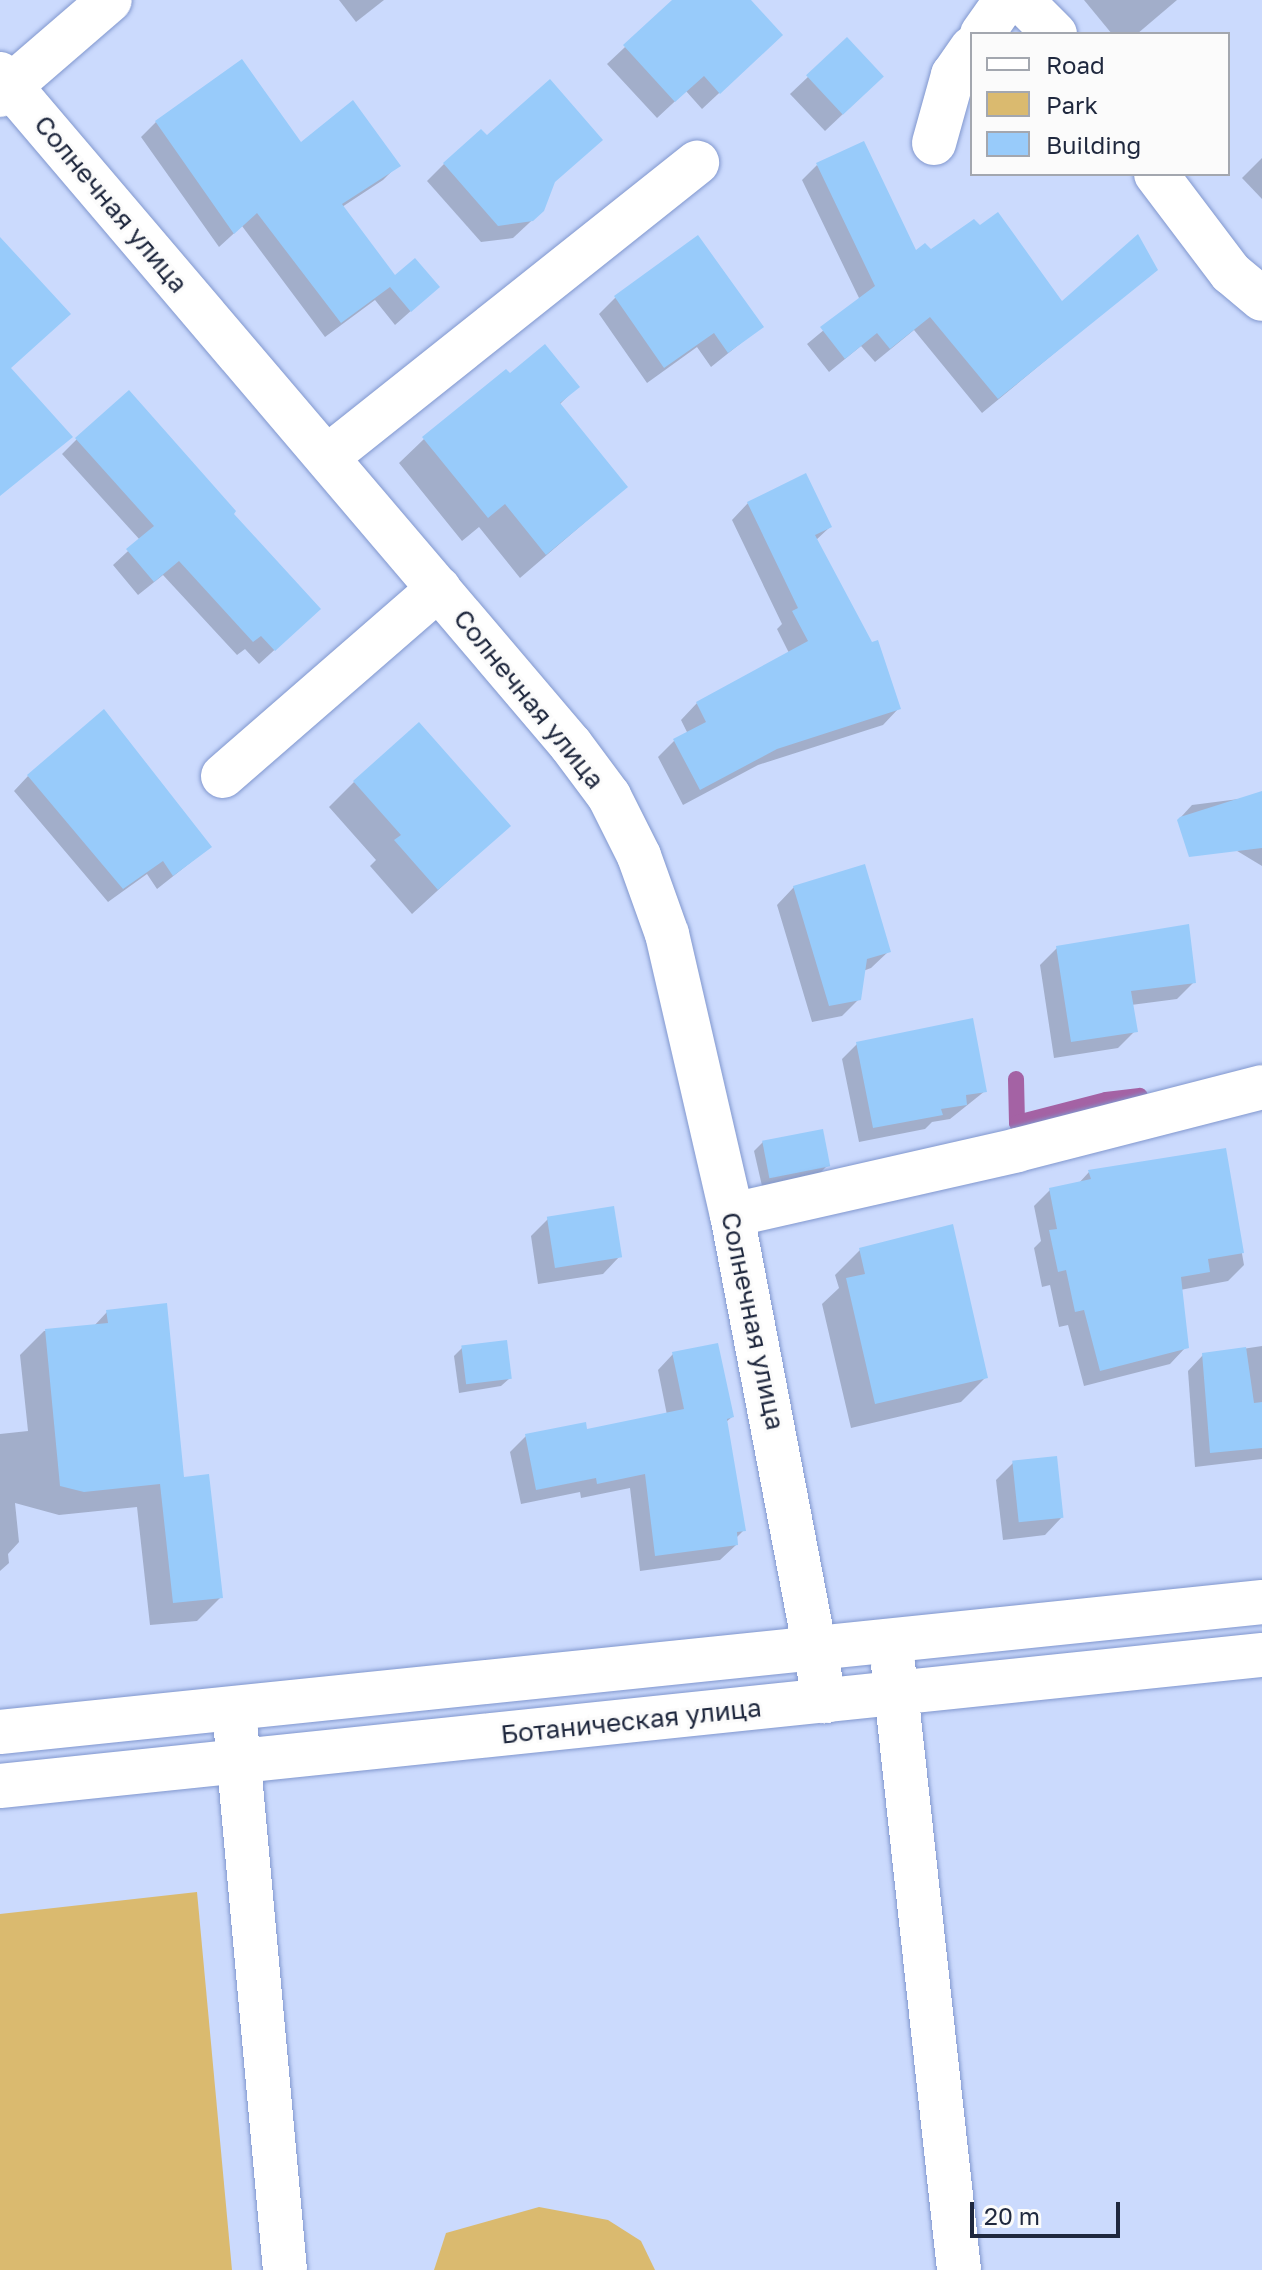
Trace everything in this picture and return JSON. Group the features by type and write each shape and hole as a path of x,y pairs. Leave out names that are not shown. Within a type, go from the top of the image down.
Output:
{"street":[{"path":"3,85 110,0"},
{"path":"983,32 1006,0"},
{"path":"1021,0 1053,32"},
{"path":"934,143 963,62"},
{"name":"Солнечная улица","path":"3,85 439,588 571,745 609,796 639,856 667,934 732,1215 825,1701"},
{"path":"327,457 697,163"},
{"path":"1158,176 1231,273 1262,299"},
{"path":"223,776 439,588"},
{"path":"732,1215 1017,1150 1262,1087"},
{"name":"Ботаническая улица","path":"0,1732 1262,1602"},
{"path":"890,1641 959,2270"},
{"name":"Ботаническая улица","path":"0,1786 1262,1655"},
{"path":"234,1710 285,2270"}],"green space":[{"path":"197,1892 232,2270 0,2270 0,1914"},
{"path":"539,2207 608,2220 641,2241 655,2270 434,2270 446,2233"}],"building":[{"path":"672,0 751,0 783,35 720,94 704,76 675,102 623,45"},
{"path":"847,37 884,76 843,115 806,75"},
{"path":"242,59 301,142 353,100 401,166 342,204 395,275 415,258 440,287 411,312 390,287 341,323 257,213 234,234 155,121"},
{"path":"550,79 603,140 555,182 544,211 533,221 498,226 443,163 481,129 487,135"},
{"path":"864,141 916,250 925,243 931,249 974,219 980,225 998,212 1062,301 1138,234 1158,270 998,399 930,317 890,349 877,333 845,359 820,327 875,286 816,163"},
{"path":"698,235 764,327 728,353 714,333 664,368 614,296"},
{"path":"0,237 71,314 11,368 73,437 0,496"},
{"path":"545,344 580,387 560,403 628,487 546,555 505,504 488,518 422,437 506,369 510,373"},
{"path":"129,390 236,511 234,514 321,609 275,651 261,636 253,642 179,561 154,582 126,549 154,526 75,438"},
{"path":"806,473 832,527 815,535 872,642 878,640 901,709 777,749 700,790 673,739 706,722 696,702 808,641 792,611 798,608 747,502"},
{"path":"104,709 212,847 173,876 163,861 123,889 27,775"},
{"path":"419,722 511,826 438,890 394,840 401,835 353,781"},
{"path":"1262,791 1262,848 1189,857 1177,820 1180,817"},
{"path":"865,864 891,952 867,959 861,1000 829,1006 793,886"},
{"path":"1189,924 1196,983 1131,991 1138,1032 1071,1042 1056,946"},
{"path":"973,1018 987,1092 966,1095 967,1105 941,1109 943,1115 873,1128 856,1042"},
{"path":"823,1129 830,1166 769,1178 762,1141"},
{"path":"1226,1148 1244,1253 1208,1259 1210,1272 1181,1277 1189,1348 1100,1371 1084,1310 1075,1312 1066,1270 1058,1272 1049,1230 1057,1229 1049,1188 1091,1179 1088,1170"},
{"path":"614,1206 622,1257 555,1268 547,1217"},
{"path":"953,1224 988,1378 875,1404 846,1278 865,1274 859,1248"},
{"path":"167,1303 184,1477 209,1474 223,1598 173,1603 160,1484 84,1492 60,1486 45,1329 108,1323 106,1310"},
{"path":"507,1340 512,1379 466,1384 461,1346"},
{"path":"718,1343 734,1417 727,1419 746,1531 737,1532 738,1545 655,1556 645,1474 597,1484 596,1478 536,1490 525,1434 586,1422 587,1429 684,1409 672,1352"},
{"path":"1246,1347 1254,1403 1262,1402 1262,1448 1210,1453 1202,1353"},
{"path":"1057,1456 1063,1518 1019,1522 1012,1461"}],"waterway":[{"path":"1016,1079 1017,1123 1106,1100 1140,1096"}]}
